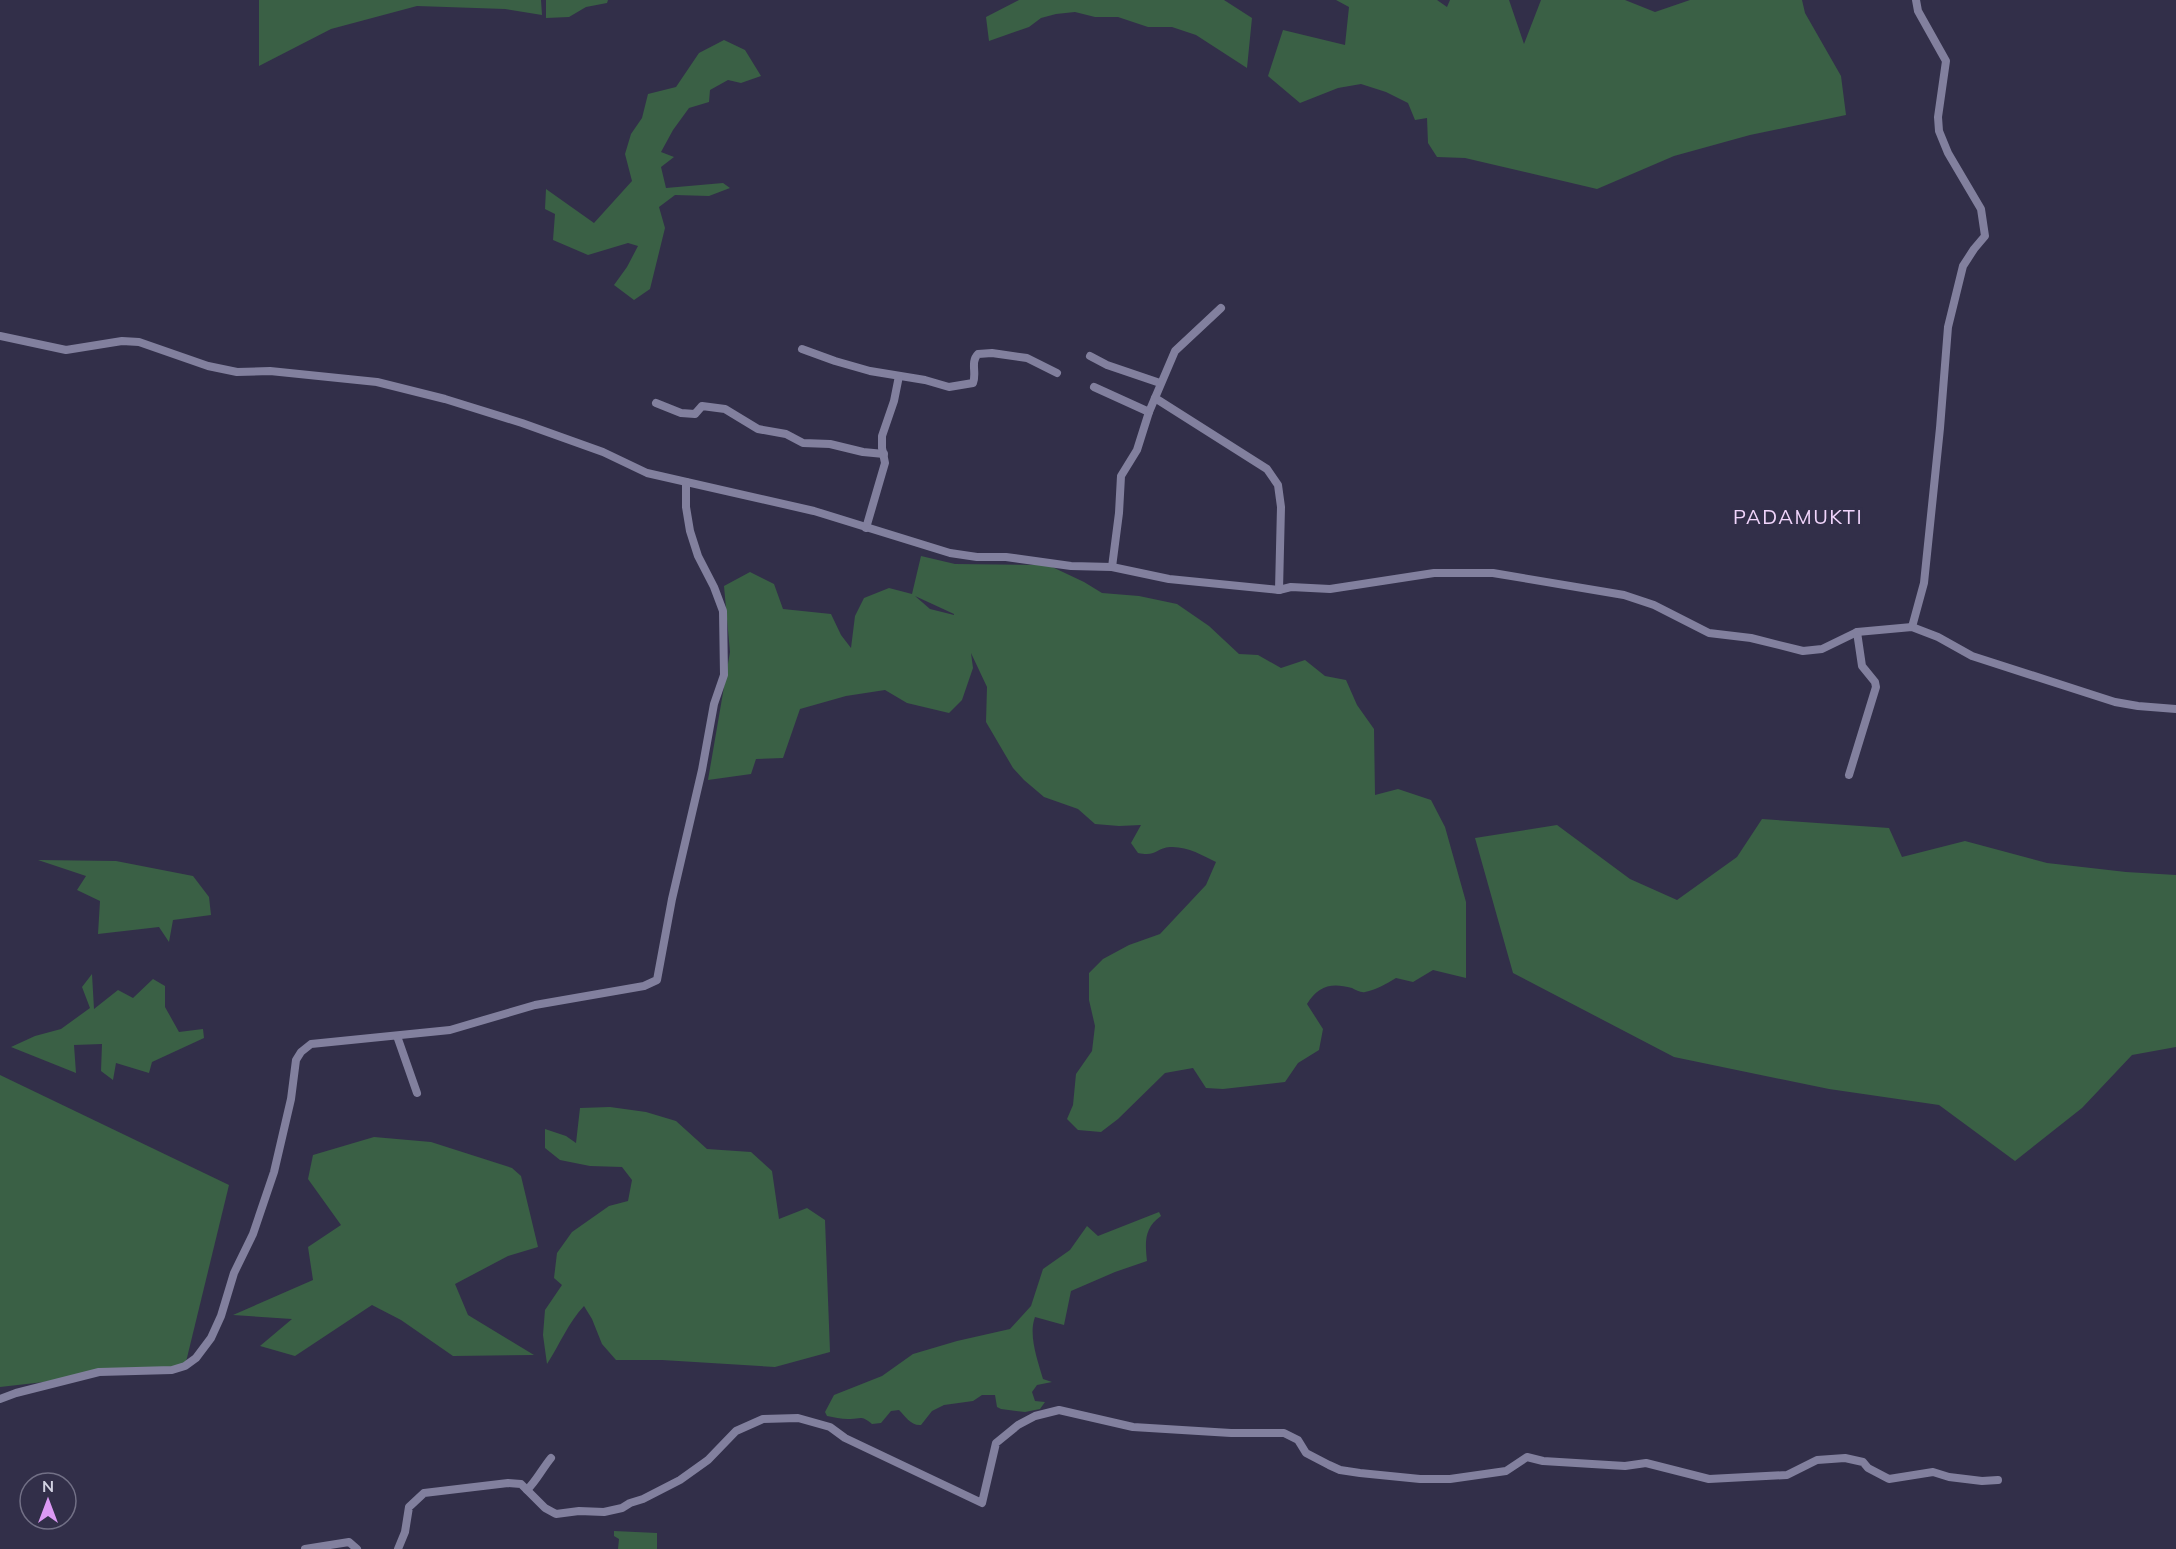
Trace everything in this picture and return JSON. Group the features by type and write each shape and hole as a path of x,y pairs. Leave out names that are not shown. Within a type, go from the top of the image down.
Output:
{"street":[{"path":"1911,627 1924,583 1948,327 1963,266 1986,236 1981,209 1948,153 1939,131 1938,117 1946,61 1918,12 1916,0"},
{"path":"1112,567 1121,476 1137,450 1160,383 1176,348 1221,308"},
{"path":"0,336 66,350 122,341 139,342 208,366 237,372 270,371 377,382 445,399 522,423 603,452 647,473 813,511 950,553 1006,556 1071,566 1112,567 1169,579 1279,590 1292,587 1330,589 1434,573 1493,573 1624,595 1654,605 1700,631 1751,638 1803,651 1822,649 1857,632 1911,627 1938,637 1972,656 2087,693 2126,704 2176,709"},
{"path":"802,349 866,370 949,387 969,385 974,381 974,358 978,354 1027,358 1057,373"},
{"path":"1090,356 1107,365 1160,383"},
{"path":"866,528 885,463 882,436 894,401 899,376"},
{"path":"1094,387 1149,412"},
{"path":"1155,398 1267,469 1278,485 1281,507 1279,590"},
{"path":"656,403 684,414 695,414 702,405 721,408 758,429 786,434 803,443 830,444 863,452 884,454"},
{"path":"0,1399 99,1372 172,1370 185,1366 196,1358 211,1338 221,1316 234,1273 253,1234 274,1172 291,1099 296,1060 301,1052 311,1044 450,1030 535,1005 644,986 657,980 714,704 724,675 723,611 698,556 690,531 686,507 686,482"},
{"path":"1849,775 1876,690 1875,682 1862,666 1857,632"},
{"path":"397,1036 417,1093"},
{"path":"398,1549 405,1532 409,1507 424,1492 508,1483 521,1484 545,1508 556,1514 579,1511 604,1512 622,1508 657,1493 687,1476 708,1460 736,1431 763,1419 798,1418 830,1427 846,1438 982,1503 996,1443 1018,1425 1035,1416 1059,1410 1132,1427 1231,1433 1284,1433 1298,1440 1306,1453 1340,1470 1420,1479 1449,1479 1506,1470 1527,1457 1543,1461 1625,1466 1646,1463 1709,1479 1787,1475 1817,1460 1845,1458 1863,1462 1868,1468 1889,1479 1933,1472 1949,1477 1982,1481 1998,1480"},
{"path":"527,1490 538,1479 543,1467 551,1458"},
{"path":"305,1549 349,1542 357,1549"}],"green space":[{"path":"259,0 541,0 542,15 505,9 417,6 331,29 259,66"},
{"path":"546,0 608,0 607,3 586,7 569,17 546,18"},
{"path":"1019,0 1224,0 1252,18 1247,68 1196,35 1172,27 1148,27 1118,17 1095,17 1075,12 1041,18 1029,27 989,41 986,17"},
{"path":"1336,0 1437,0 1447,7 1450,0 1509,0 1524,44 1541,0 1625,0 1655,12 1690,0 1802,0 1805,13 1841,76 1846,115 1750,135 1674,156 1597,189 1465,158 1437,157 1428,143 1427,118 1415,120 1408,103 1386,92 1361,84 1338,88 1300,103 1268,76 1283,30 1345,45 1349,7"},
{"path":"724,40 745,50 761,76 741,83 728,80 710,90 709,102 689,108 661,152 674,157 661,167 666,188 723,183 730,188 709,196 675,195 659,207 665,228 650,289 634,300 614,285 638,246 628,243 588,255 553,240 555,214 545,209 546,189 594,223 632,181 625,154 631,134 642,118 648,94 676,87 699,53"},
{"path":"921,556 955,564 1048,565 1102,593 1139,596 1177,604 1209,626 1239,654 1258,655 1281,668 1305,660 1325,676 1346,680 1357,705 1374,729 1375,795 1398,789 1431,800 1445,827 1466,902 1466,978 1433,970 1413,982 1396,978 1365,992 1338,985 1326,987 1316,993 1307,1004 1323,1029 1319,1050 1298,1063 1285,1082 1223,1089 1206,1088 1193,1068 1165,1073 1118,1119 1101,1132 1078,1130 1067,1119 1073,1105 1076,1074 1092,1051 1095,1026 1089,1000 1089,973 1103,959 1129,945 1160,934 1206,885 1216,862 1176,847 1149,854 1138,853 1131,843 1141,825 1095,824 1078,809 1044,797 1024,780 1013,768 986,722 987,687 971,653 973,668 962,700 949,713 907,703 885,690 846,696 800,709 783,758 756,759 751,774 708,780 730,652 724,586 750,572 774,584 783,609 831,614 841,635 851,648 855,616 864,598 889,588 912,594","holes":["915,596 954,614 930,609"]},
{"path":"1762,819 1889,828 1902,857 1965,841 2047,863 2176,875 2176,1047 2132,1055 2082,1108 2015,1161 1939,1105 1829,1089 1674,1057 1513,973 1475,838 1557,825 1630,879 1677,900 1737,857"},
{"path":"38,860 116,861 193,876 209,897 211,915 173,920 169,942 159,927 98,934 100,901 77,890 86,876"},
{"path":"92,974 94,1009 118,990 133,998 153,979 165,986 165,1007 179,1032 203,1029 204,1038 152,1062 149,1073 116,1063 113,1080 101,1071 102,1044 74,1045 76,1073 11,1047 35,1036 61,1029 90,1008 82,987"},
{"path":"0,1075 229,1185 185,1366 0,1387"},
{"path":"610,1107 646,1112 676,1121 707,1149 751,1152 772,1171 779,1219 807,1208 825,1220 830,1352 775,1367 662,1360 616,1360 602,1344 584,1306 547,1364 543,1335 545,1310 562,1285 554,1278 557,1253 572,1232 609,1206 628,1201 632,1180 622,1167 590,1166 560,1160 545,1148 545,1129 566,1136 576,1143 580,1108"},
{"path":"374,1137 431,1142 512,1168 521,1176 538,1247 508,1256 455,1284 468,1315 534,1355 453,1356 401,1320 372,1305 295,1356 260,1346 292,1319 233,1315 313,1280 308,1247 341,1225 308,1179 313,1155"},
{"path":"1159,1212 1161,1216 1151,1225 1147,1236 1147,1261 1071,1291 1064,1325 1035,1317 1033,1340 1036,1356 1043,1379 1052,1382 1037,1385 1032,1392 1035,1401 1045,1402 1040,1409 1025,1412 1001,1409 997,1407 995,1395 982,1395 973,1401 944,1405 932,1411 921,1425 911,1422 899,1410 891,1411 881,1423 872,1424 862,1418 845,1419 827,1416 825,1412 834,1395 882,1376 913,1354 1010,1329 1031,1306 1043,1269 1070,1250 1087,1226 1098,1236"},
{"path":"614,1531 657,1533 657,1549 618,1549 619,1539 614,1536"}],"district":[{"name":"PADAMUKTI","path":"1798,517"}]}
